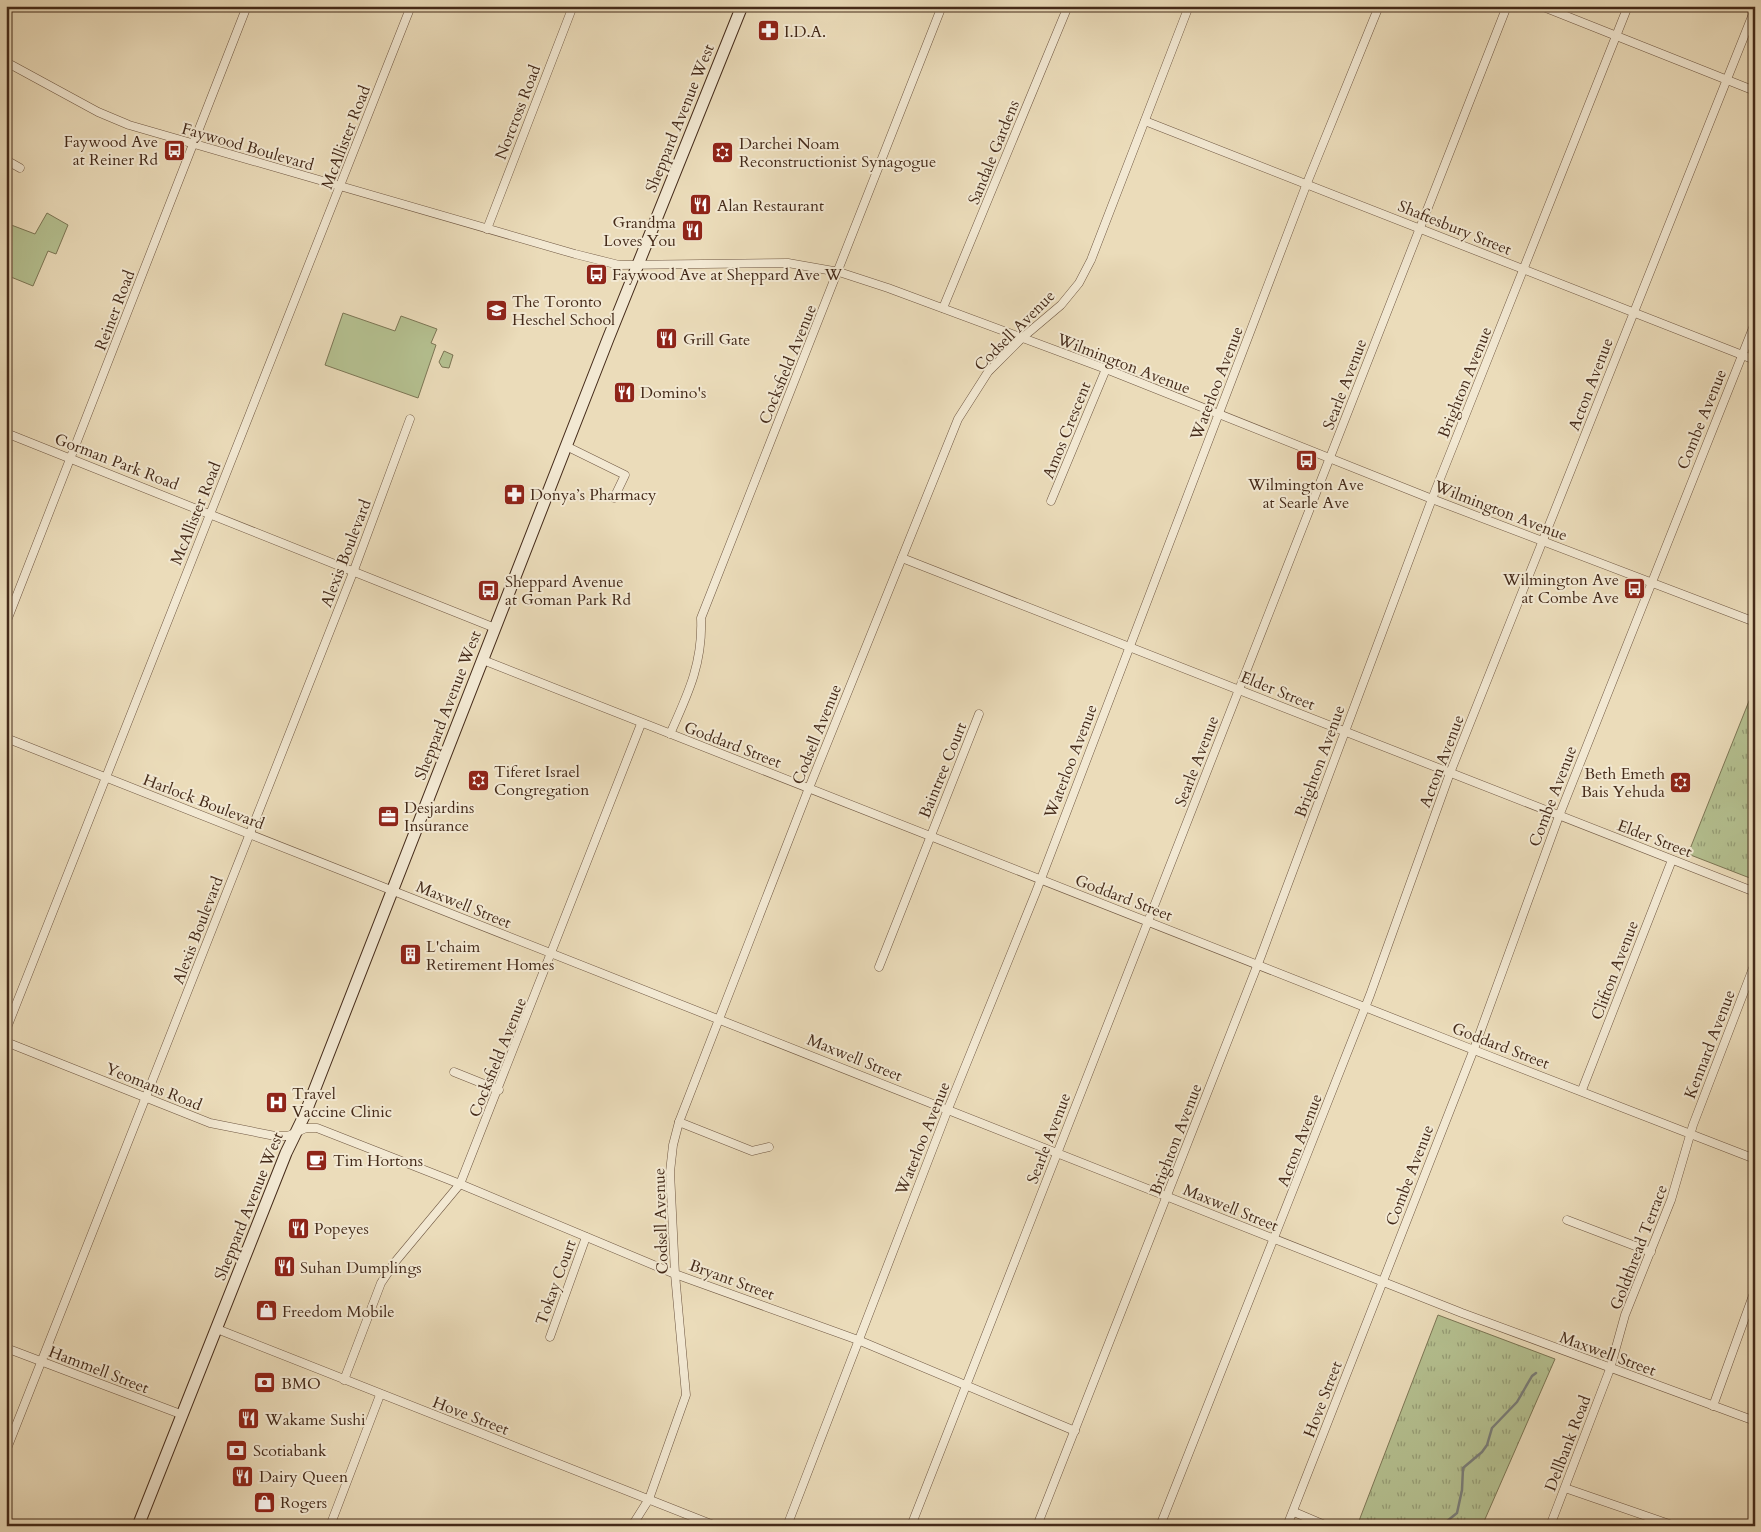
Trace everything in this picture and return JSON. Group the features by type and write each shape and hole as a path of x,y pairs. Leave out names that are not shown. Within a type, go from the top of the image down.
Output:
{"main road":[{"name":"Sheppard Avenue West","path":"138,1526 286,1153 305,1114 566,446 742,6"}],"street":[{"name":"Reiner Road","path":"6,623 247,6"},
{"name":"McAllister Road","path":"6,1030 104,777 341,187 410,6"},
{"name":"Norcross Road","path":"486,229 573,6"},
{"name":"Cocksfield Avenue","path":"670,734 694,680 702,643 701,618 839,272 942,6"},
{"name":"Sandale Gardens","path":"943,308 1068,6"},
{"name":"Codsell Avenue","path":"632,1526 649,1499 686,1395 675,1274 670,1172 673,1145 679,1122 809,788 958,419 988,372 1022,338 1060,305 1079,283 1091,260 1189,6"},
{"name":"Waterloo Avenue","path":"787,1526 948,1109 1041,879 1128,646 1219,415 1307,183 1379,6"},
{"name":"Searle Avenue","path":"911,1526 1507,6"},
{"path":"1541,6 1755,90"},
{"name":"Brighton Avenue","path":"1038,1526 1258,964 1432,499 1628,6"},
{"name":"Acton Avenue","path":"1160,1526 1275,1239 1365,1007 1450,773 1755,9"},
{"name":"Faywood Boulevard","path":"6,62 98,112 129,125 575,254 619,265 637,266"},
{"name":"Shaftesbury Street","path":"1145,121 1420,227 1524,270 1755,360"},
{"path":"6,160 20,168"},
{"name":"Wilmington Avenue","path":"637,266 788,263 839,272 943,308 1106,370 1432,499 1755,622"},
{"name":"Combe Avenue","path":"1382,1282 1474,1049 1558,816 1755,323"},
{"name":"Amos Crescent","path":"1051,502 1106,370"},
{"name":"Alexis Boulevard","path":"6,1451 354,570 410,419"},
{"name":"Gorman Park Road","path":"6,433 210,512 495,628"},
{"path":"566,446 625,475 614,498"},
{"name":"Elder Street","path":"902,558 1755,892"},
{"name":"Goddard Street","path":"483,660 641,724 1582,1090 1755,1160"},
{"name":"Baintree Court","path":"879,967 979,714"},
{"name":"Cocksfield Avenue","path":"344,1380 381,1283 395,1262 460,1184 499,1090 641,724"},
{"name":"Harlock Boulevard","path":"6,738 393,890"},
{"name":"Clifton Avenue","path":"1582,1090 1672,860"},
{"name":"Maxwell Street","path":"393,890 552,955 720,1018 1382,1282 1610,1369 1755,1421"},
{"name":"Kennard Avenue","path":"1690,1134 1755,963"},
{"name":"Yeomans Road","path":"6,1042 210,1123 251,1133 275,1136 288,1136 296,1133"},
{"path":"454,1072 499,1090"},
{"path":"679,1122 752,1151 769,1147"},
{"name":"Bryant Street","path":"296,1133 306,1128 317,1128 460,1184 675,1274 858,1340 1075,1430"},
{"name":"Goldthread Terrace","path":"1610,1369 1625,1315 1678,1181 1690,1134"},
{"path":"1567,1220 1651,1252"},
{"name":"Tokay Court","path":"550,1337 586,1237"},
{"name":"Hove Street","path":"1287,1526 1382,1282"},
{"path":"1713,1406 1755,1290"},
{"name":"Hove Street","path":"217,1329 380,1395 716,1526"},
{"name":"Hammell Street","path":"6,1348 183,1416"},
{"name":"Dellbank Road","path":"1550,1526 1610,1369"},
{"path":"330,1526 380,1395"},
{"path":"1565,1488 1675,1526"},
{"path":"1294,1512 1327,1526"}],"green space":[{"path":"47,213 68,225 56,254 48,251 33,286 6,275 6,223 35,234"},
{"path":"343,313 395,331 401,316 437,329 431,343 436,345 418,398 325,365"},
{"path":"444,351 453,355 449,368 442,367 439,362"},
{"path":"1755,686 1755,880 1688,854"},
{"path":"1438,1315 1555,1359 1482,1526 1357,1526"}],"waterway":[{"path":"1441,1526 1457,1513 1462,1490 1463,1468 1482,1452 1487,1445 1492,1428 1517,1402 1532,1376 1536,1373"}],"place":[{"name":"I.D.A.","path":"768,31"},
{"name":"Faywood Ave at Reiner Rd","path":"174,150"},
{"name":"Darchei Noam Reconstructionist Synagogue","path":"723,152"},
{"name":"Alan Restaurant","path":"701,205"},
{"name":"Grandma Loves You","path":"692,231"},
{"name":"Faywood Ave at Sheppard Ave W","path":"596,274"},
{"name":"The Toronto Heschel School","path":"496,310"},
{"name":"Grill Gate","path":"667,339"},
{"name":"Domino's","path":"624,392"},
{"name":"Wilmington Ave at Searle Ave","path":"1306,460"},
{"name":"Donya’s Pharmacy","path":"514,494"},
{"name":"Wilmington Ave at Combe Ave","path":"1635,588"},
{"name":"Sheppard Avenue at Goman Park Rd","path":"489,590"},
{"name":"Tiferet Israel Congregation","path":"478,780"},
{"name":"Beth Emeth Bais Yehuda","path":"1681,782"},
{"name":"Desjardins Insurance","path":"388,816"},
{"name":"L'chaim Retirement Homes","path":"410,955"},
{"name":"Travel Vaccine Clinic","path":"276,1102"},
{"name":"Tim Hortons","path":"317,1160"},
{"name":"Popeyes","path":"298,1228"},
{"name":"Suhan Dumplings","path":"284,1267"},
{"name":"Freedom Mobile","path":"266,1311"},
{"name":"BMO","path":"265,1383"},
{"name":"Wakame Sushi","path":"249,1419"},
{"name":"Scotiabank","path":"237,1450"},
{"name":"Dairy Queen","path":"243,1476"},
{"name":"Rogers","path":"264,1502"}]}
